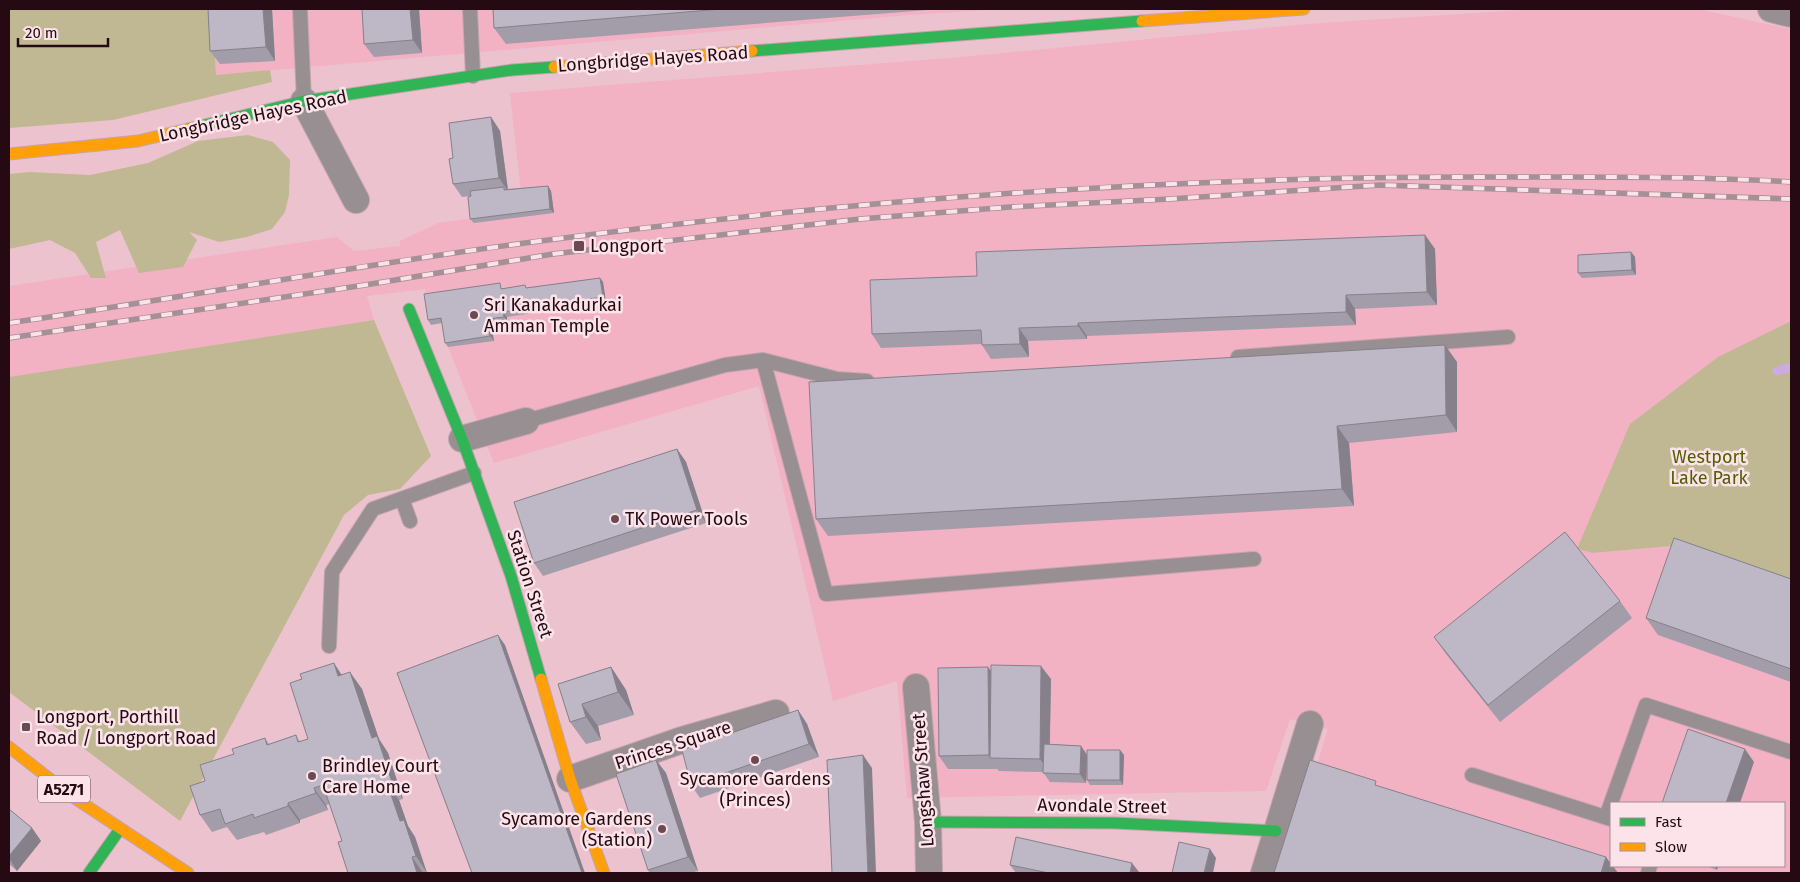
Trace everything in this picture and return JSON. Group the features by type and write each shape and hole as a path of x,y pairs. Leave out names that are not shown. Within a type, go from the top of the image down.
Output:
{"street":[{"name":"Longbridge Hayes Road","path":"9,154 138,141 304,101 512,70 1304,9"},
{"path":"1771,9 1791,14"},
{"path":"304,101 356,200"},
{"name":"Station Street","path":"409,309 462,439 511,576 570,779 604,873"},
{"path":"462,439 526,421"},
{"name":"Longshaw Street","path":"916,687 928,822 929,873"},
{"name":"Princes Square","path":"570,779 682,740 776,713"},
{"path":"1264,873 1310,724"},
{"name":"A5271","path":"9,748 24,761 120,829 188,873"},
{"name":"Avondale Street","path":"928,822 1115,822 1276,831"},
{"path":"89,873 120,829"}],"lane":[{"path":"300,9 304,101"},
{"path":"470,9 473,76"},
{"path":"1222,359 1508,337"},
{"path":"526,421 725,365 763,360 837,379 881,382"},
{"path":"763,360 826,594 1254,559"},
{"path":"329,646 332,572 373,509 474,473"},
{"path":"402,499 410,521"},
{"path":"1613,802 1646,705 1791,752"},
{"path":"1472,775 1608,818"}],"shaded area":[{"path":"212,9 1003,9 909,15 216,75"},
{"path":"1537,9 1698,9 1791,29 1791,324 1578,549 1593,553 1682,545 1791,584 1791,873 1284,873 1328,729 1290,719 1266,791 907,798 897,681 833,701 759,386 494,463 448,347 445,323 427,299 425,289 367,296 374,320 9,377 9,286 337,237 354,251 400,246 400,241 438,223 473,218 521,193 510,93 972,56 1306,24"}],"green space":[{"path":"9,9 212,9 216,75 270,70 272,82 113,120 9,128"},
{"path":"248,135 273,142 290,160 289,195 285,212 272,229 247,237 219,242 189,232 197,240 183,267 139,273 120,230 96,242 106,278 91,278 75,253 50,240 9,249 9,174 30,172 90,175 148,163 198,141"},
{"path":"374,320 431,456 400,489 368,495 344,515 180,821 9,692 9,377"},
{"name":"Westport Lake Park","path":"1791,321 1791,584 1682,545 1593,553 1577,549 1630,424 1718,357"}],"building":[{"path":"208,9 263,9 266,47 210,51"},
{"path":"362,9 410,9 413,40 364,44"},
{"path":"493,9 722,9 494,28"},
{"path":"491,117 499,178 453,184 449,159 453,158 449,123"},
{"path":"548,186 550,209 470,219 468,197 471,196 470,191 504,187 504,190"},
{"path":"1425,235 1427,292 1346,295 1346,312 1078,323 1078,326 1019,328 1020,344 982,345 981,330 872,334 870,280 977,276 976,252"},
{"path":"1631,252 1632,270 1578,273 1578,255"},
{"name":"Sri Kanakadurkai Amman Temple","path":"600,278 603,297 503,312 504,317 488,319 490,336 445,343 441,318 428,320 424,294 500,283 501,289 525,285 526,288"},
{"path":"1445,345 1446,415 1337,426 1342,489 816,519 809,382"},
{"name":"TK Power Tools","path":"677,449 697,510 534,563 514,502"},
{"path":"1565,532 1620,601 1488,705 1434,637"},
{"path":"1674,538 1791,579 1791,669 1646,618"},
{"path":"498,635 582,873 472,873 397,673"},
{"name":"Brindley Court Care Home","path":"334,663 338,676 350,672 372,738 377,736 392,782 387,783 400,821 404,820 416,856 412,857 417,873 348,873 338,842 342,841 323,785 314,788 316,793 288,803 288,806 254,818 253,814 225,824 220,809 200,815 190,786 205,781 200,765 234,754 232,749 265,738 267,745 296,735 298,742 308,739 290,683 302,679 300,674"},
{"path":"991,665 1041,666 1040,759 990,758"},
{"path":"611,667 618,692 582,704 586,717 570,722 558,684"},
{"path":"988,667 989,755 939,756 938,668"},
{"path":"798,710 809,744 691,785 682,750"},
{"path":"1688,729 1745,749 1726,802 1662,802"},
{"path":"1044,744 1081,746 1080,774 1043,773"},
{"path":"1087,750 1120,750 1120,780 1087,780"},
{"path":"863,755 868,873 832,873 827,760"},
{"name":"Sycamore Gardens (Station)","path":"656,760 688,857 648,870 616,774"},
{"path":"1310,760 1376,781 1375,785 1606,857 1601,873 1274,873"},
{"path":"9,809 32,828 9,856"},
{"path":"1016,837 1132,863 1130,873 1049,873 1010,865"},
{"path":"1179,842 1210,849 1204,873 1172,873"}],"waterway":[{"path":"1777,371 1791,367"}],"railway":[{"path":"9,323 525,243 766,214 1008,193 1251,181 1373,178 1642,177 1791,182"},
{"path":"9,338 365,285 553,254 860,219 1010,207 1170,199 1380,185 1791,199"}],"traffic: fast":[{"path":"752,51 1142,21"},
{"path":"188,129 304,101 512,70 554,67"},
{"path":"409,309 462,439 511,576 541,679"},
{"path":"928,822 1115,823 1276,831"},
{"path":"89,873 120,829"}],"traffic: slow":[{"path":"1142,21 1304,9"},
{"path":"554,67 752,51"},
{"path":"9,154 138,141 188,129"},
{"path":"541,679 570,779 604,873"},
{"path":"9,747 73,797 188,873"}],"place":[{"name":"Longport","path":"579,246"},
{"name":"Sri Kanakadurkai Amman Temple","path":"474,315"},
{"name":"TK Power Tools","path":"615,519"},
{"name":"Longport, Porthill Road / Longport Road","path":"26,727"},
{"name":"Sycamore Gardens (Princes)","path":"755,760"},
{"name":"Brindley Court Care Home","path":"312,776"},
{"name":"Sycamore Gardens (Station)","path":"662,829"}]}
